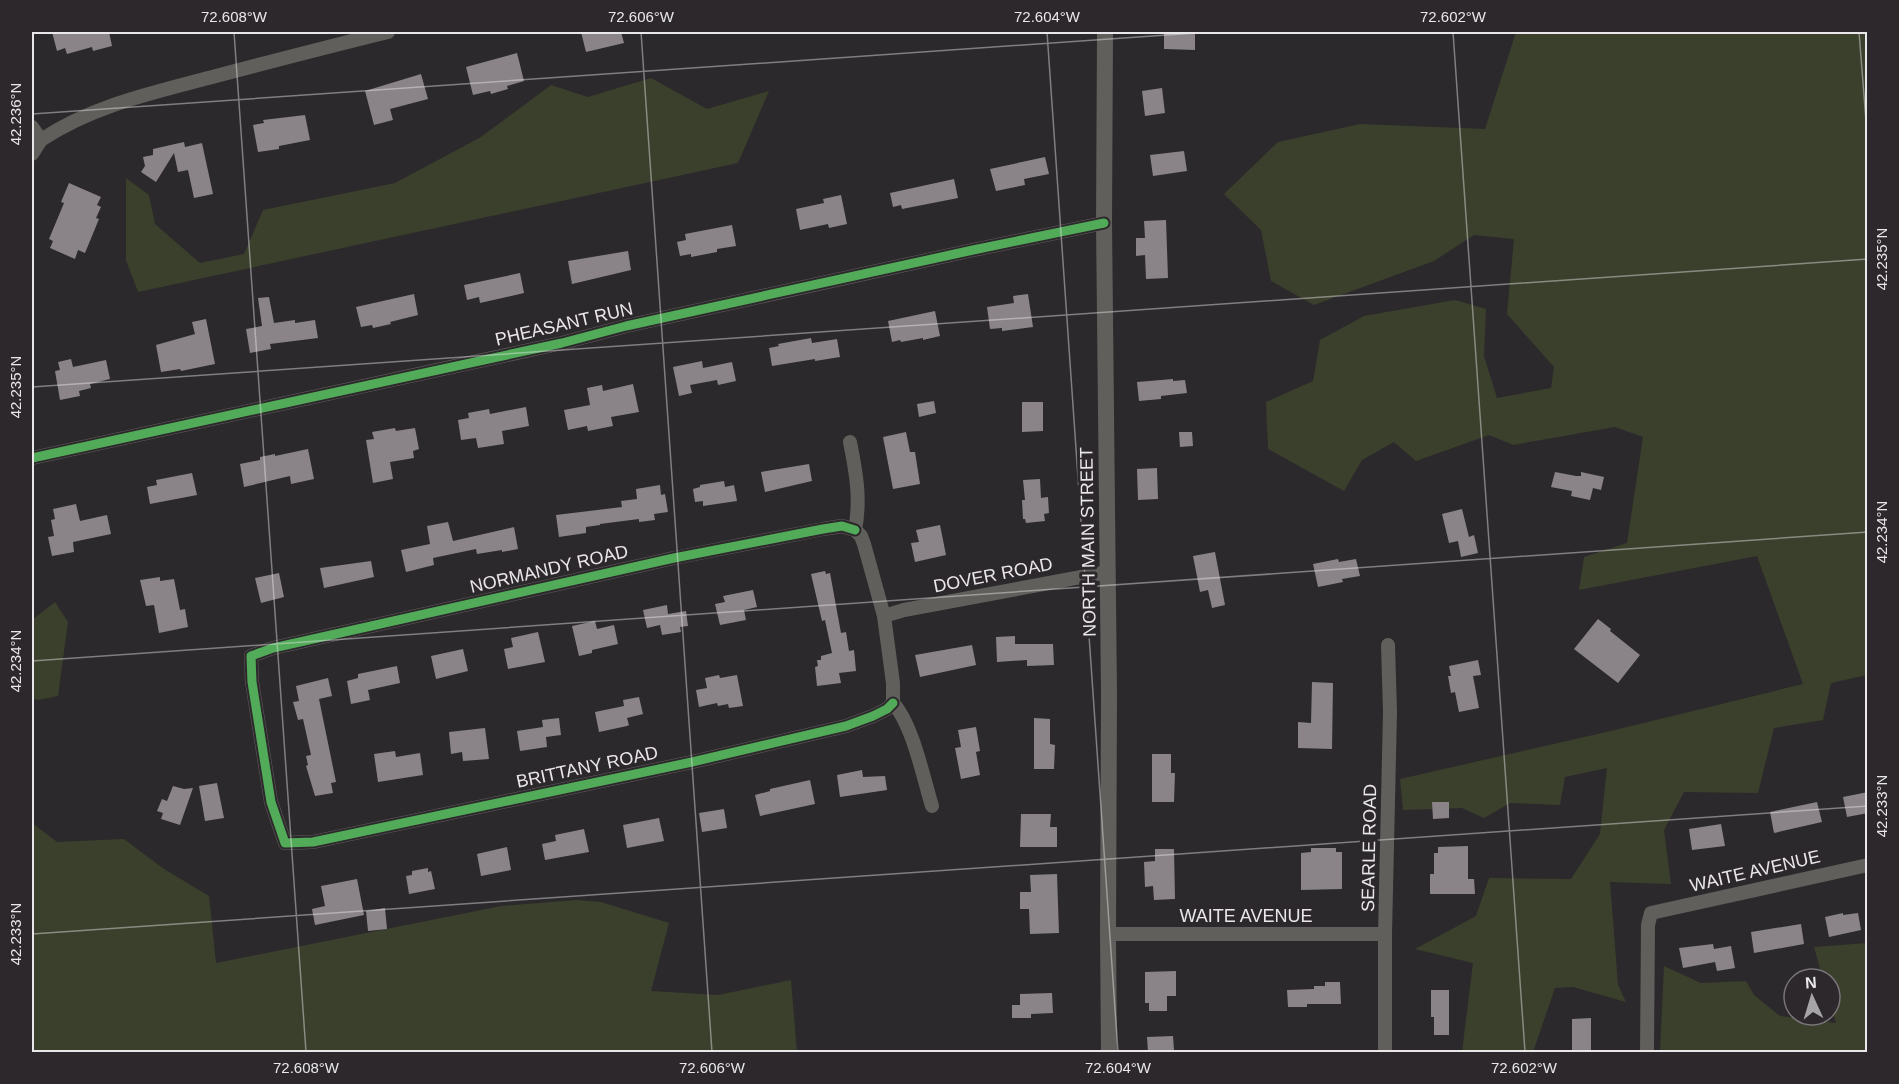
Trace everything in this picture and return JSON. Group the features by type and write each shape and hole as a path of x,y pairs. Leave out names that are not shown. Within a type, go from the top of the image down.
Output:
{"street":[{"path":"32,154 41,140 64,124 96,110 388,32"},
{"name":"NORTH MAIN STREET","path":"1105,32 1109,1053"},
{"path":"32,127 41,140"},
{"name":"PHEASANT RUN","path":"32,458 973,250 1104,224"},
{"path":"850,442 858,488 859,509 855,530 861,536 864,544 884,616 893,703 900,710 907,725 932,806"},
{"name":"NORMANDY ROAD","path":"284,841 271,802 252,682 251,656 273,648 674,558 823,528 842,526 855,530"},
{"name":"DOVER ROAD","path":"884,616 1108,572"},
{"name":"SEARLE ROAD","path":"1385,1053 1390,712 1388,645"},
{"name":"BRITTANY ROAD","path":"284,841 294,844 349,836 692,762 846,726 873,716 893,703"},
{"name":"WAITE AVENUE","path":"1647,1053 1648,925 1651,913 1868,864"},
{"name":"WAITE AVENUE","path":"1108,934 1385,934"}],"green space":[{"path":"1516,32 1867,32 1867,675 1831,683 1823,720 1774,728 1758,793 1684,792 1664,830 1671,884 1610,882 1618,985 1626,1002 1573,987 1555,988 1533,1052 1462,1052 1473,963 1415,949 1476,916 1489,878 1571,879 1600,834 1607,768 1565,777 1560,805 1510,803 1484,818 1462,808 1403,810 1400,779 1803,684 1757,556 1579,590 1584,557 1627,543 1643,437 1615,427 1513,445 1489,435 1416,461 1394,442 1362,460 1344,491 1268,449 1266,402 1313,381 1320,340 1364,316 1455,300 1486,309 1484,356 1497,398 1551,388 1554,367 1507,314 1514,239 1474,235 1434,261 1314,305 1271,281 1261,230 1224,194 1278,142 1360,124 1485,129"},
{"path":"651,78 707,109 769,91 738,163 138,292 126,260 126,178 149,195 155,224 200,263 244,254 263,210 395,183 481,137 551,85 588,97"},
{"path":"55,602 68,622 58,696 38,700 32,698 32,620"},
{"path":"32,823 57,842 124,839 164,869 209,896 216,963 501,906 576,900 601,902 669,923 651,991 718,995 791,980 797,1052 32,1052"},
{"path":"1867,943 1867,1052 1660,1052 1664,966 1701,983 1746,981 1754,995 1782,1016 1782,1027 1842,1027 1842,967 1820,967 1814,947"}],"building":[{"path":"52,32 109,32 112,46 93,51 92,47 67,54 65,48 57,51"},
{"path":"581,32 621,32 624,43 586,52"},
{"path":"1164,32 1195,32 1195,50 1164,49"},
{"path":"517,53 524,81 491,94 490,91 473,95 466,67"},
{"path":"421,74 428,99 390,109 393,120 374,125 365,91"},
{"path":"1162,88 1165,113 1145,116 1142,91"},
{"path":"305,115 310,140 258,152 253,125 264,123 263,120"},
{"path":"184,142 185,147 202,143 213,194 194,198 188,170 178,172 174,153 156,182 141,172 145,166 143,157 153,155 153,149"},
{"path":"1184,151 1187,171 1153,176 1150,155"},
{"path":"1045,157 1049,174 1024,179 1025,185 996,191 990,169"},
{"path":"954,179 958,198 902,209 901,205 893,207 890,193"},
{"path":"69,183 101,197 97,205 101,207 96,218 99,219 85,253 78,250 75,259 50,248 53,241 49,239 64,203 61,202"},
{"path":"841,195 847,224 829,228 828,224 800,230 796,209 824,203 823,199"},
{"path":"1166,220 1168,278 1146,279 1145,255 1136,256 1136,238 1145,238 1144,221"},
{"path":"732,225 736,246 691,257 691,254 680,256 677,242 686,240 685,234"},
{"path":"628,251 631,270 572,284 568,261"},
{"path":"520,273 524,293 480,303 479,297 467,300 464,285"},
{"path":"414,294 418,315 373,328 372,325 361,327 356,307"},
{"path":"1028,294 1033,327 1002,331 1002,328 990,329 987,307 1014,303 1013,296"},
{"path":"269,297 274,323 315,320 318,338 270,344 271,349 250,353 246,329 262,326 258,298"},
{"path":"935,311 940,336 923,340 923,338 892,342 888,321"},
{"path":"206,319 215,364 181,371 180,369 161,372 156,345 195,334 192,322"},
{"path":"811,338 812,343 837,339 840,357 772,366 769,348 779,346 778,344"},
{"path":"71,359 73,367 106,360 110,379 90,384 91,388 79,391 80,396 60,400 55,371 60,370 58,362"},
{"path":"702,361 703,368 732,362 736,381 718,385 717,380 690,385 692,393 679,396 673,367"},
{"path":"1173,379 1173,381 1185,380 1187,393 1139,401 1137,382"},
{"path":"633,384 639,412 611,417 613,426 588,431 587,426 568,430 564,410 590,405 587,388 602,385 603,391"},
{"path":"934,401 936,413 919,417 917,404"},
{"path":"1022,402 1043,402 1043,431 1022,432"},
{"path":"526,407 529,426 502,431 504,444 478,448 476,438 461,440 458,420 469,418 468,413 489,409 490,414"},
{"path":"395,428 396,431 415,428 419,449 413,451 414,458 390,462 393,479 373,483 366,440 374,439 372,432"},
{"path":"906,432 910,452 915,452 920,484 893,489 883,437"},
{"path":"1179,432 1192,432 1193,446 1180,447"},
{"path":"308,449 314,479 291,484 290,476 244,487 240,464 260,460 260,457"},
{"path":"809,464 812,481 765,492 761,472"},
{"path":"1157,468 1158,499 1138,500 1137,469"},
{"path":"1555,472 1581,476 1581,472 1604,477 1601,490 1593,488 1590,500 1571,496 1572,491 1551,487"},
{"path":"192,473 197,495 150,504 147,487 157,485 156,480"},
{"path":"1040,479 1041,498 1048,497 1049,513 1044,514 1045,521 1026,523 1023,519 1022,500 1025,500 1023,480"},
{"path":"724,481 725,487 734,485 737,501 703,506 703,501 695,502 693,489 700,485"},
{"path":"660,485 661,495 665,494 668,512 654,514 655,520 639,522 639,519 600,524 586,527 586,533 559,537 556,515 622,507 621,501 637,499 636,489"},
{"path":"76,504 80,521 107,515 111,534 73,542 74,552 52,556 48,537 54,536 51,520 55,519 53,509"},
{"path":"1462,509 1469,537 1474,535 1478,553 1461,557 1458,541 1449,543 1442,514"},
{"path":"448,522 453,541 514,527 518,549 477,554 476,549 433,558 434,565 406,572 401,550 430,544 427,526"},
{"path":"940,525 946,555 915,562 911,543 919,542 916,530"},
{"path":"1215,552 1225,605 1212,608 1208,590 1200,592 1193,556"},
{"path":"1338,559 1339,562 1356,559 1360,576 1318,587 1313,564"},
{"path":"371,561 374,577 324,588 320,568"},
{"path":"825,571 826,574 830,573 841,633 846,632 849,651 854,650 856,671 839,673 841,683 817,686 815,667 818,666 817,660 821,660 821,656 832,653 811,574"},
{"path":"279,573 284,597 261,603 255,578"},
{"path":"160,577 160,581 174,579 180,610 185,609 188,627 159,633 154,605 146,606 140,580"},
{"path":"753,590 757,607 744,610 746,620 720,625 715,604 725,602 723,596"},
{"path":"667,605 668,614 686,611 688,626 680,627 681,632 662,635 660,625 647,628 643,610"},
{"path":"1598,619 1640,655 1618,683 1574,649"},
{"path":"595,621 597,629 614,625 618,644 592,650 592,653 579,656 572,626"},
{"path":"538,632 545,662 508,669 504,649 513,647 511,638"},
{"path":"1015,636 1015,644 1053,644 1054,665 1027,666 1027,660 997,662 996,637"},
{"path":"972,645 976,665 920,677 915,655"},
{"path":"463,649 468,671 436,679 431,656"},
{"path":"1478,660 1481,675 1473,676 1479,708 1459,712 1455,692 1451,693 1449,666"},
{"path":"397,666 400,683 368,690 370,700 351,704 347,681 358,678 358,674"},
{"path":"719,675 720,678 737,675 743,706 729,708 728,704 718,706 717,703 699,707 696,690 707,688 705,678"},
{"path":"328,678 332,696 319,699 336,782 331,783 333,793 315,796 306,766 308,765 306,756 311,755 303,719 298,720 293,702 299,701 296,686"},
{"path":"1312,682 1333,683 1332,749 1298,748 1298,722 1311,723"},
{"path":"639,697 643,714 627,718 629,725 627,726 599,732 595,712 624,706 623,700"},
{"path":"559,718 561,735 546,737 547,747 520,751 517,731 543,727 542,720"},
{"path":"1034,718 1050,719 1050,744 1055,745 1054,769 1034,769"},
{"path":"976,727 980,751 976,752 980,775 961,779 955,748 961,747 958,730"},
{"path":"485,728 489,759 463,761 462,752 451,754 449,732"},
{"path":"395,751 396,757 420,753 423,775 378,782 374,754"},
{"path":"1152,754 1171,754 1171,773 1175,773 1174,802 1152,802"},
{"path":"862,770 863,777 885,776 887,790 840,797 837,775"},
{"path":"810,780 815,804 760,816 755,795 770,791 770,789"},
{"path":"217,783 224,818 205,821 199,786"},
{"path":"173,786 184,789 193,788 180,825 161,819 163,813 157,811 162,799 167,801"},
{"path":"1868,792 1868,813 1847,817 1843,797"},
{"path":"1432,802 1449,802 1449,818 1433,819"},
{"path":"1817,802 1822,822 1774,833 1770,812"},
{"path":"724,809 727,828 702,832 699,813"},
{"path":"1021,814 1051,814 1050,827 1057,827 1057,847 1020,847"},
{"path":"659,818 664,841 627,848 623,825"},
{"path":"1721,824 1725,846 1692,850 1689,829"},
{"path":"584,829 589,852 545,860 542,844 556,841 555,835"},
{"path":"1468,846 1468,879 1474,879 1475,894 1430,894 1430,874 1434,874 1434,853 1438,853 1438,847"},
{"path":"507,847 511,870 481,876 477,854"},
{"path":"1311,848 1336,848 1336,852 1342,852 1342,889 1301,890 1301,853 1311,852"},
{"path":"1155,849 1174,849 1175,899 1154,900 1153,886 1145,887 1144,862 1155,861"},
{"path":"428,868 428,872 431,871 435,889 409,894 406,876 412,875 412,871"},
{"path":"1057,874 1059,933 1030,934 1029,909 1020,909 1020,892 1031,892 1030,875"},
{"path":"357,879 364,915 315,925 312,909 325,906 321,886"},
{"path":"385,908 387,929 368,931 366,911"},
{"path":"1843,913 1843,915 1858,913 1861,930 1829,937 1825,917"},
{"path":"1801,924 1804,944 1754,953 1751,932"},
{"path":"1713,944 1714,949 1731,946 1735,968 1717,971 1715,962 1683,968 1679,948"},
{"path":"1176,971 1176,996 1167,996 1167,1011 1149,1011 1149,1003 1145,1003 1145,972"},
{"path":"1325,982 1340,982 1341,1004 1307,1004 1307,1007 1288,1007 1287,990 1314,989 1314,986 1325,986"},
{"path":"1431,990 1449,990 1449,1035 1434,1035"},
{"path":"1052,993 1053,1013 1031,1014 1031,1018 1012,1018 1012,1005 1020,1005 1020,994"},
{"path":"1591,1018 1591,1052 1572,1052 1572,1019"},
{"path":"1173,1036 1174,1050 1148,1053 1147,1037"}],"cycle path":[{"path":"32,458 1104,223"},
{"path":"855,530 842,526 674,558 273,648 251,656 252,682 271,802 285,843 313,842 692,762 846,726 873,716 893,703"}]}
